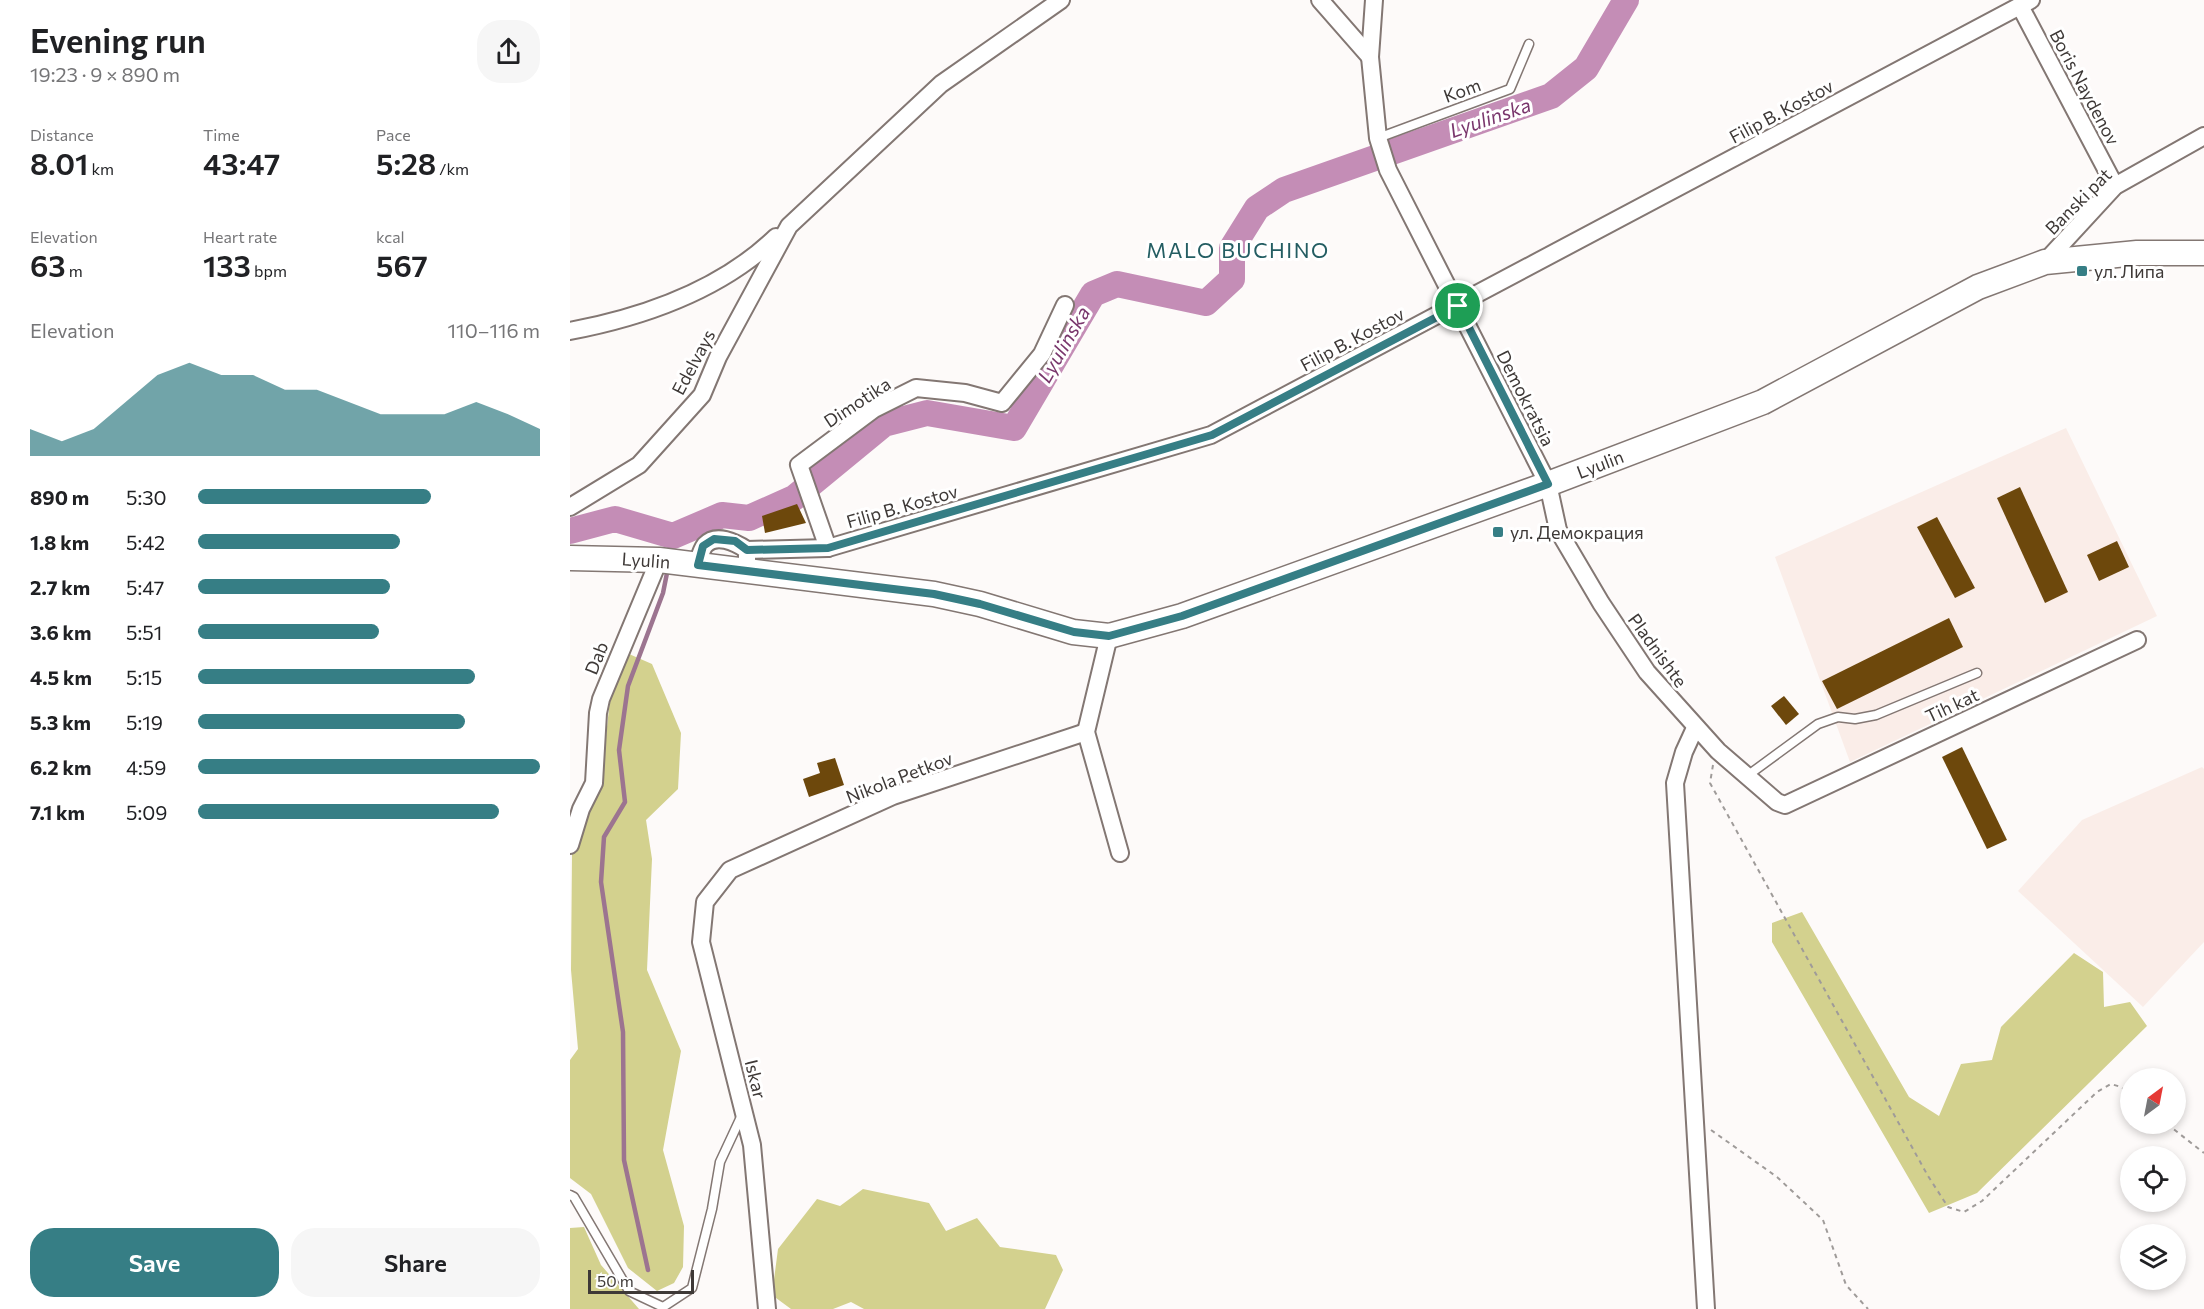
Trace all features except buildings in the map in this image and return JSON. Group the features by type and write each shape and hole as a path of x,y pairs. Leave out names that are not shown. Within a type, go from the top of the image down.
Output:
{"street":[{"name":"Edelvays","path":"570,331 610,323 701,291 761,252 941,84 1061,0"},
{"path":"1320,0 1370,57"},
{"name":"Demokratsia","path":"1374,0 1370,57 1378,138 1388,170 1548,484"},
{"name":"Boris Naydenov","path":"2026,3 2115,186"},
{"name":"Filip B. Kostov","path":"747,560 828,548 1212,435 2026,3"},
{"name":"Banski pat","path":"2045,262 2115,186 2204,136"},
{"name":"Edelvays","path":"570,507 639,465 702,395 718,357 789,226"},
{"name":"Lyulin","path":"570,558 658,560 698,565 747,560 934,594 980,604 1065,630 1109,636 1182,616 1548,484 1764,402 1978,288 2045,262 2137,253 2204,253"},
{"name":"Dimotika","path":"828,548 799,465 874,409 916,388 965,393 1002,403 1042,354 1065,305"},
{"name":"Pladnishte","path":"1548,484 1558,530 1600,603 1647,672 1718,752 1777,802 1785,805"},
{"name":"Dab","path":"570,844 576,810 594,783 598,713 601,699 658,560"},
{"path":"1109,636 1086,732 1120,854"},
{"name":"Tih kat","path":"1785,805 2137,640"},
{"path":"1695,728 1684,752 1675,783 1706,1309"},
{"name":"Nikola Petkov","path":"730,870 893,796 1086,732"},
{"name":"Iskar","path":"730,870 705,902 701,942 752,1145 767,1309"}],"lane":[{"name":"Kom","path":"1378,138 1510,89 1529,44"},
{"path":"1747,776 1818,724 1838,717 1856,719 1876,715 1977,673"},
{"path":"570,1195 574,1197 629,1291 663,1307 692,1288 712,1209 720,1162 744,1111"}],"path":[{"path":"1718,752 1712,768 1710,783 1928,1176 1948,1207 1964,1212 1983,1201 2097,1092 2111,1084 2120,1088"},
{"path":"1696,1119 1777,1177 1823,1220 1846,1285 1868,1309"},
{"path":"2180,1134 2204,1153"}],"shaded area":[{"path":"2066,428 2157,616 1850,762 1775,557"},
{"path":"629,654 652,664 681,733 678,789 646,820 652,859 647,970 681,1051 663,1150 684,1226 683,1267 674,1283 657,1291 628,1268 591,1194 570,1178 570,1060 578,1049 571,970 572,852 600,789 610,700"},
{"path":"2202,767 2204,769 2204,942 2143,1007 2018,891 2082,820"},
{"path":"1802,912 1909,1097 1939,1116 1961,1064 1992,1060 2001,1027 2074,953 2103,972 2104,1007 2130,1002 2147,1026 1977,1193 1929,1213 1772,942 1772,923"},
{"path":"863,1189 929,1203 946,1231 977,1218 1000,1247 1056,1255 1063,1270 1045,1309 864,1309 851,1302 833,1309 791,1309 772,1295 778,1249 817,1199 840,1206"},
{"path":"584,1227 601,1265 639,1309 570,1309 570,1228"}],"waterway":[{"name":"Lyulinska","path":"570,531 615,519 673,536 722,515 749,518 794,498 884,424 927,413 1014,428 1093,294 1117,284 1206,303 1232,279 1232,248 1257,208 1284,190 1551,96 1586,68 1626,0"},
{"path":"670,553 673,536"},
{"path":"648,1270 624,1160 623,1032 601,882 604,837 625,802 619,750 628,686 663,593 668,568"}],"place":[{"name":"ул. Липа","path":"2082,271"},
{"name":"ул. Демокрация","path":"1498,532"}],"district":[{"name":"MALO BUCHINO","path":"1238,249"}],"route":[{"path":"1458,306 1548,484 1182,616 1109,636 1074,632 980,604 934,594 698,565 703,546 714,539 735,541 747,550 828,548 1212,435 1458,306"}]}
